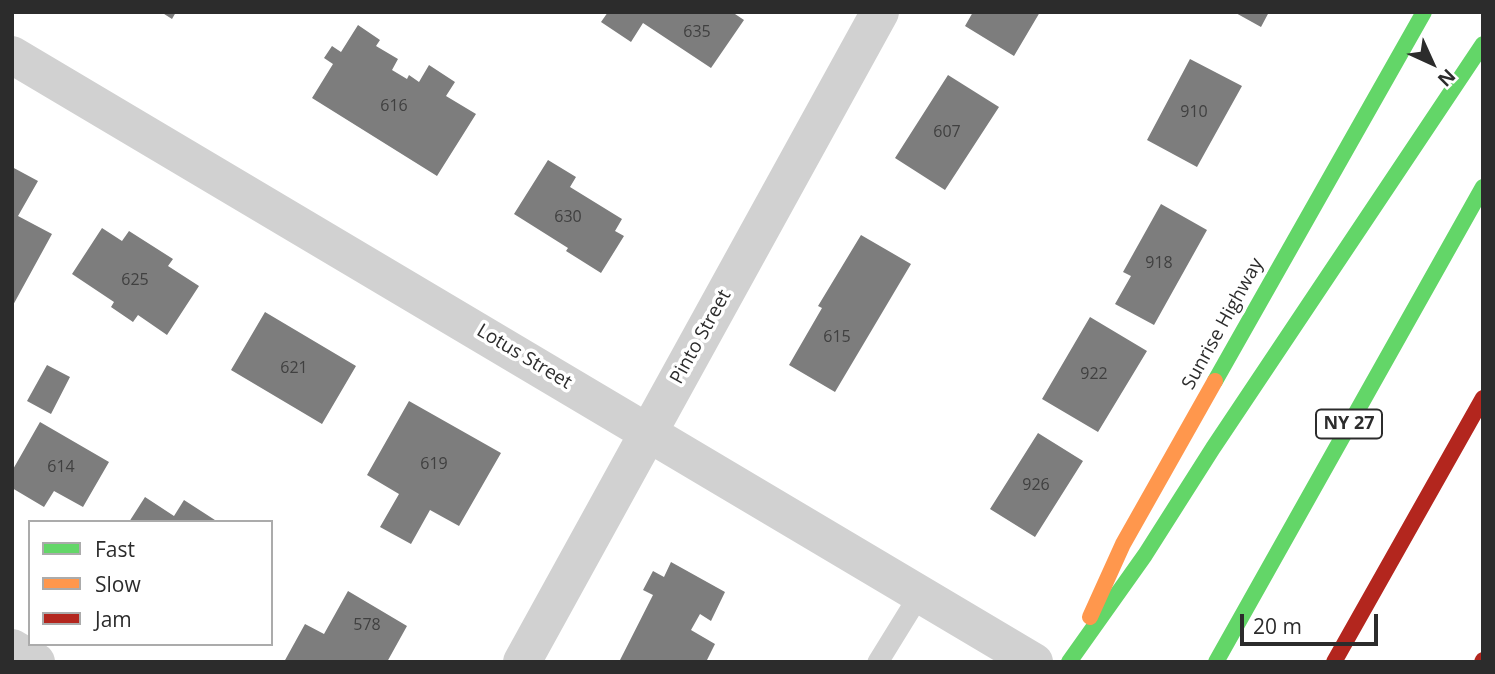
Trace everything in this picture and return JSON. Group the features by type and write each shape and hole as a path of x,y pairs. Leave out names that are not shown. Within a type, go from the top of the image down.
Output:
{"main road":[{"name":"Sunrise Highway","path":"1069,662 1123,544 1424,12"},
{"path":"1069,662 1145,555 1199,467 1483,44"},
{"name":"NY 27","path":"1216,662 1483,187"},
{"path":"1334,662 1483,398"}],"street":[{"name":"Pinto Street","path":"522,662 880,12"},
{"name":"Lotus Street","path":"12,55 1034,662"},
{"path":"12,648 36,662"}],"lane":[{"path":"878,662 920,594"}],"building":[{"path":"161,12 176,12 172,19"},
{"path":"608,12 732,12 744,20 711,68 643,23 631,42 601,22"},
{"path":"973,12 1040,12 1014,56 965,26"},
{"path":"1234,12 1269,12 1261,27"},
{"path":"358,25 380,40 376,46 398,59 392,70 407,79 409,75 419,82 429,65 455,82 446,96 476,114 437,176 312,98 333,64 324,58 332,46 341,52"},
{"path":"1190,59 1242,86 1197,167 1147,140"},
{"path":"948,75 999,107 945,190 895,158"},
{"path":"548,160 576,177 570,187 622,219 615,231 624,236 601,273 566,251 568,248 514,214"},
{"path":"12,167 38,181 18,216 52,234 12,307"},
{"path":"1161,204 1207,230 1154,325 1115,304 1131,276 1123,272"},
{"path":"102,228 122,241 129,231 173,259 168,266 199,286 167,335 138,315 133,322 111,307 114,302 72,274"},
{"path":"861,235 911,264 835,392 789,365 822,308 818,306"},
{"path":"265,312 356,366 322,424 231,370"},
{"path":"1090,317 1147,351 1098,432 1042,399"},
{"path":"47,365 70,377 51,414 27,401"},
{"path":"409,401 501,453 459,526 430,510 411,544 380,527 399,494 367,475"},
{"path":"40,422 109,462 83,507 54,491 44,507 12,488 12,471"},
{"path":"1038,433 1083,461 1035,537 990,509"},
{"path":"145,497 174,516 184,500 215,520 130,520"},
{"path":"671,562 725,592 711,621 700,614 691,630 715,644 706,662 619,662 653,595 643,590 653,571 664,577"},
{"path":"348,591 407,626 387,662 284,662 305,624 324,634"}],"traffic: fast":[{"path":"1215,381 1424,12"},
{"path":"1069,662 1145,555 1213,448 1483,44"},
{"path":"1216,662 1483,187"}],"traffic: slow":[{"path":"1090,617 1123,544 1215,381"}],"traffic: jam":[{"path":"1334,662 1483,398"}]}
